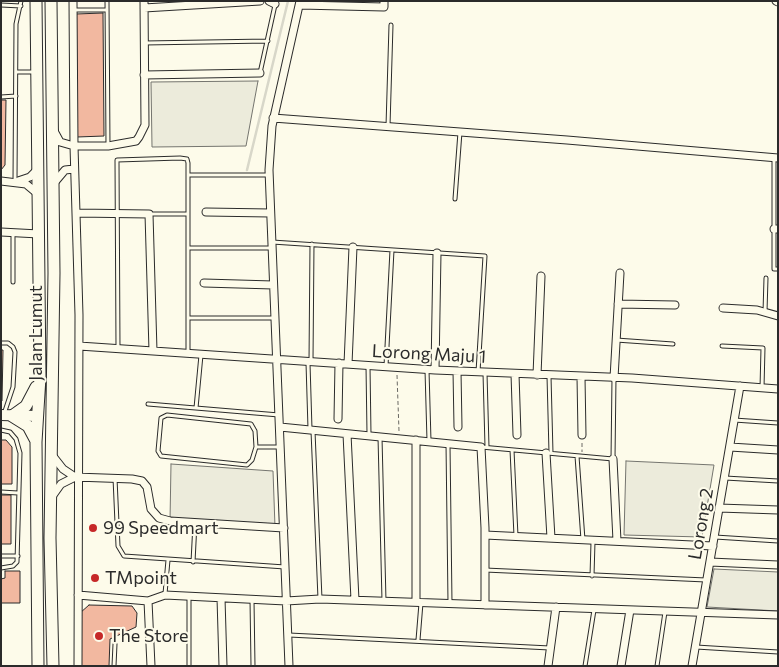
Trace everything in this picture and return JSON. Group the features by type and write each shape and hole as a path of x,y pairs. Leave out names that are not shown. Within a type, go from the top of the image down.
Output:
{"main road":[{"name":"Jalan Lumut","path":"36,1 40,377 36,442 36,663"},
{"name":"Jalan Lumut","path":"51,1 54,391 50,538 53,666"},
{"path":"6,415 30,400 40,377"},
{"path":"52,442 45,423 37,416 48,407 54,391"},
{"path":"6,415 28,426 36,442"},
{"path":"36,563 40,563 47,557 50,538"},
{"path":"36,610 40,594 44,589 52,587"}],"street":[{"path":"73,1 74,168 78,213 79,346 76,477 78,666"},
{"path":"53,130 60,142 74,146 108,146 136,141 142,133 145,125 144,5 260,1"},
{"path":"289,666 270,213 269,175 273,118 300,3 384,7 384,1"},
{"path":"144,75 260,73"},
{"path":"273,118 776,158"},
{"path":"1,181 15,181 30,177 39,168"},
{"path":"53,184 65,170 74,168"},
{"path":"15,181 33,188 39,196"},
{"path":"206,212 270,213"},
{"path":"78,213 148,214 153,351"},
{"path":"1,232 39,234"},
{"path":"348,364 353,247"},
{"path":"431,369 437,253"},
{"path":"614,378 620,273"},
{"path":"536,375 541,276"},
{"path":"204,283 273,285"},
{"path":"618,304 675,304"},
{"path":"723,308 757,310 778,316"},
{"name":"Lorong Maju 1","path":"79,346 457,371 614,378 778,389"},
{"path":"338,419 339,363"},
{"path":"457,371 458,427"},
{"path":"515,374 517,435"},
{"path":"581,377 582,435"},
{"name":"Lorong 2","path":"692,666 740,386"},
{"path":"6,415 37,416"},
{"path":"280,427 484,447 485,605"},
{"path":"347,434 355,600"},
{"path":"416,440 419,602"},
{"path":"730,447 778,450"},
{"path":"548,453 551,538"},
{"path":"51,454 63,470 76,477 142,481 146,486 151,509 159,518 196,523 284,528"},
{"path":"613,459 617,541"},
{"path":"51,498 62,484 76,477"},
{"path":"719,508 778,510"},
{"path":"485,535 713,546"},
{"path":"710,562 778,565"},
{"path":"78,596 148,600 165,595 286,601 320,599 778,616"},
{"path":"221,598 223,666"},
{"path":"148,600 151,666"},
{"path":"548,666 556,608"},
{"path":"622,666 630,610"}],"lane":[{"path":"108,1 108,146"},
{"path":"1,5 21,3 16,24 15,181"},
{"path":"260,73 268,41 272,3"},
{"path":"73,10 107,10"},
{"path":"388,127 391,25"},
{"path":"144,42 268,41"},
{"path":"16,72 37,72"},
{"path":"1,96 16,96"},
{"path":"455,199 460,132"},
{"path":"118,348 117,160 184,158 188,163 188,353"},
{"path":"776,158 774,269 778,269"},
{"path":"188,175 269,175"},
{"path":"148,214 188,214"},
{"path":"13,232 13,282"},
{"path":"188,248 312,244 484,256 482,372 484,447 613,459 614,378"},
{"path":"312,244 310,361 320,599"},
{"path":"386,366 392,250"},
{"path":"765,312 766,278"},
{"path":"188,318 275,318"},
{"path":"616,340 673,344"},
{"path":"1,343 8,343 14,347 15,352 14,387 6,415"},
{"path":"722,346 763,348 762,388"},
{"path":"196,408 201,354"},
{"path":"368,365 369,436"},
{"path":"429,442 431,369"},
{"path":"548,453 549,376"},
{"path":"148,404 279,415"},
{"path":"167,415 251,424 255,431 256,446 252,460 247,465 161,456 158,451 161,418 167,415"},
{"path":"734,420 778,423"},
{"path":"1,430 10,432 16,438 20,453 18,556 16,565 1,568"},
{"path":"380,437 384,601"},
{"path":"448,444 450,604"},
{"path":"256,446 281,448"},
{"path":"512,450 516,537"},
{"path":"580,456 583,540"},
{"path":"115,478 120,551 128,558 285,567"},
{"path":"724,478 778,481"},
{"path":"1,492 18,493"},
{"path":"193,562 196,523"},
{"path":"714,537 778,542"},
{"path":"592,576 593,540"},
{"path":"1,556 18,556"},
{"path":"165,595 168,560"},
{"path":"485,570 707,580"},
{"path":"189,597 189,666"},
{"path":"252,599 253,666"},
{"path":"418,640 419,602"},
{"path":"585,666 594,609"},
{"path":"657,666 665,612"},
{"path":"288,635 551,648"},
{"path":"114,644 114,666"},
{"path":"696,647 778,652"}],"path":[{"path":"397,367 399,439"},
{"path":"580,456 582,435"}],"shaded area":[{"path":"258,81 246,146 152,147 151,82"},
{"path":"626,461 714,465 702,537 624,535"},
{"path":"171,464 273,471 275,527 170,521"},
{"path":"714,569 778,572 778,611 707,607"}],"building":[{"path":"103,13 104,136 77,137 76,14"},
{"path":"1,100 6,100 5,165 1,170"},
{"path":"1,350 3,350 2,401 1,401"},
{"path":"1,440 6,440 12,447 12,484 1,484"},
{"path":"1,495 11,495 11,544 1,544"},
{"path":"5,571 20,571 20,603 1,603 1,579 5,578"},
{"name":"The Store","path":"89,605 132,606 137,613 136,627 110,639 109,666 80,666 80,613"}],"waterway":[{"path":"247,170 288,1"}],"place":[{"name":"99 Speedmart","path":"93,528"},
{"name":"TMpoint","path":"95,578"},
{"name":"The Store","path":"99,636"}]}
